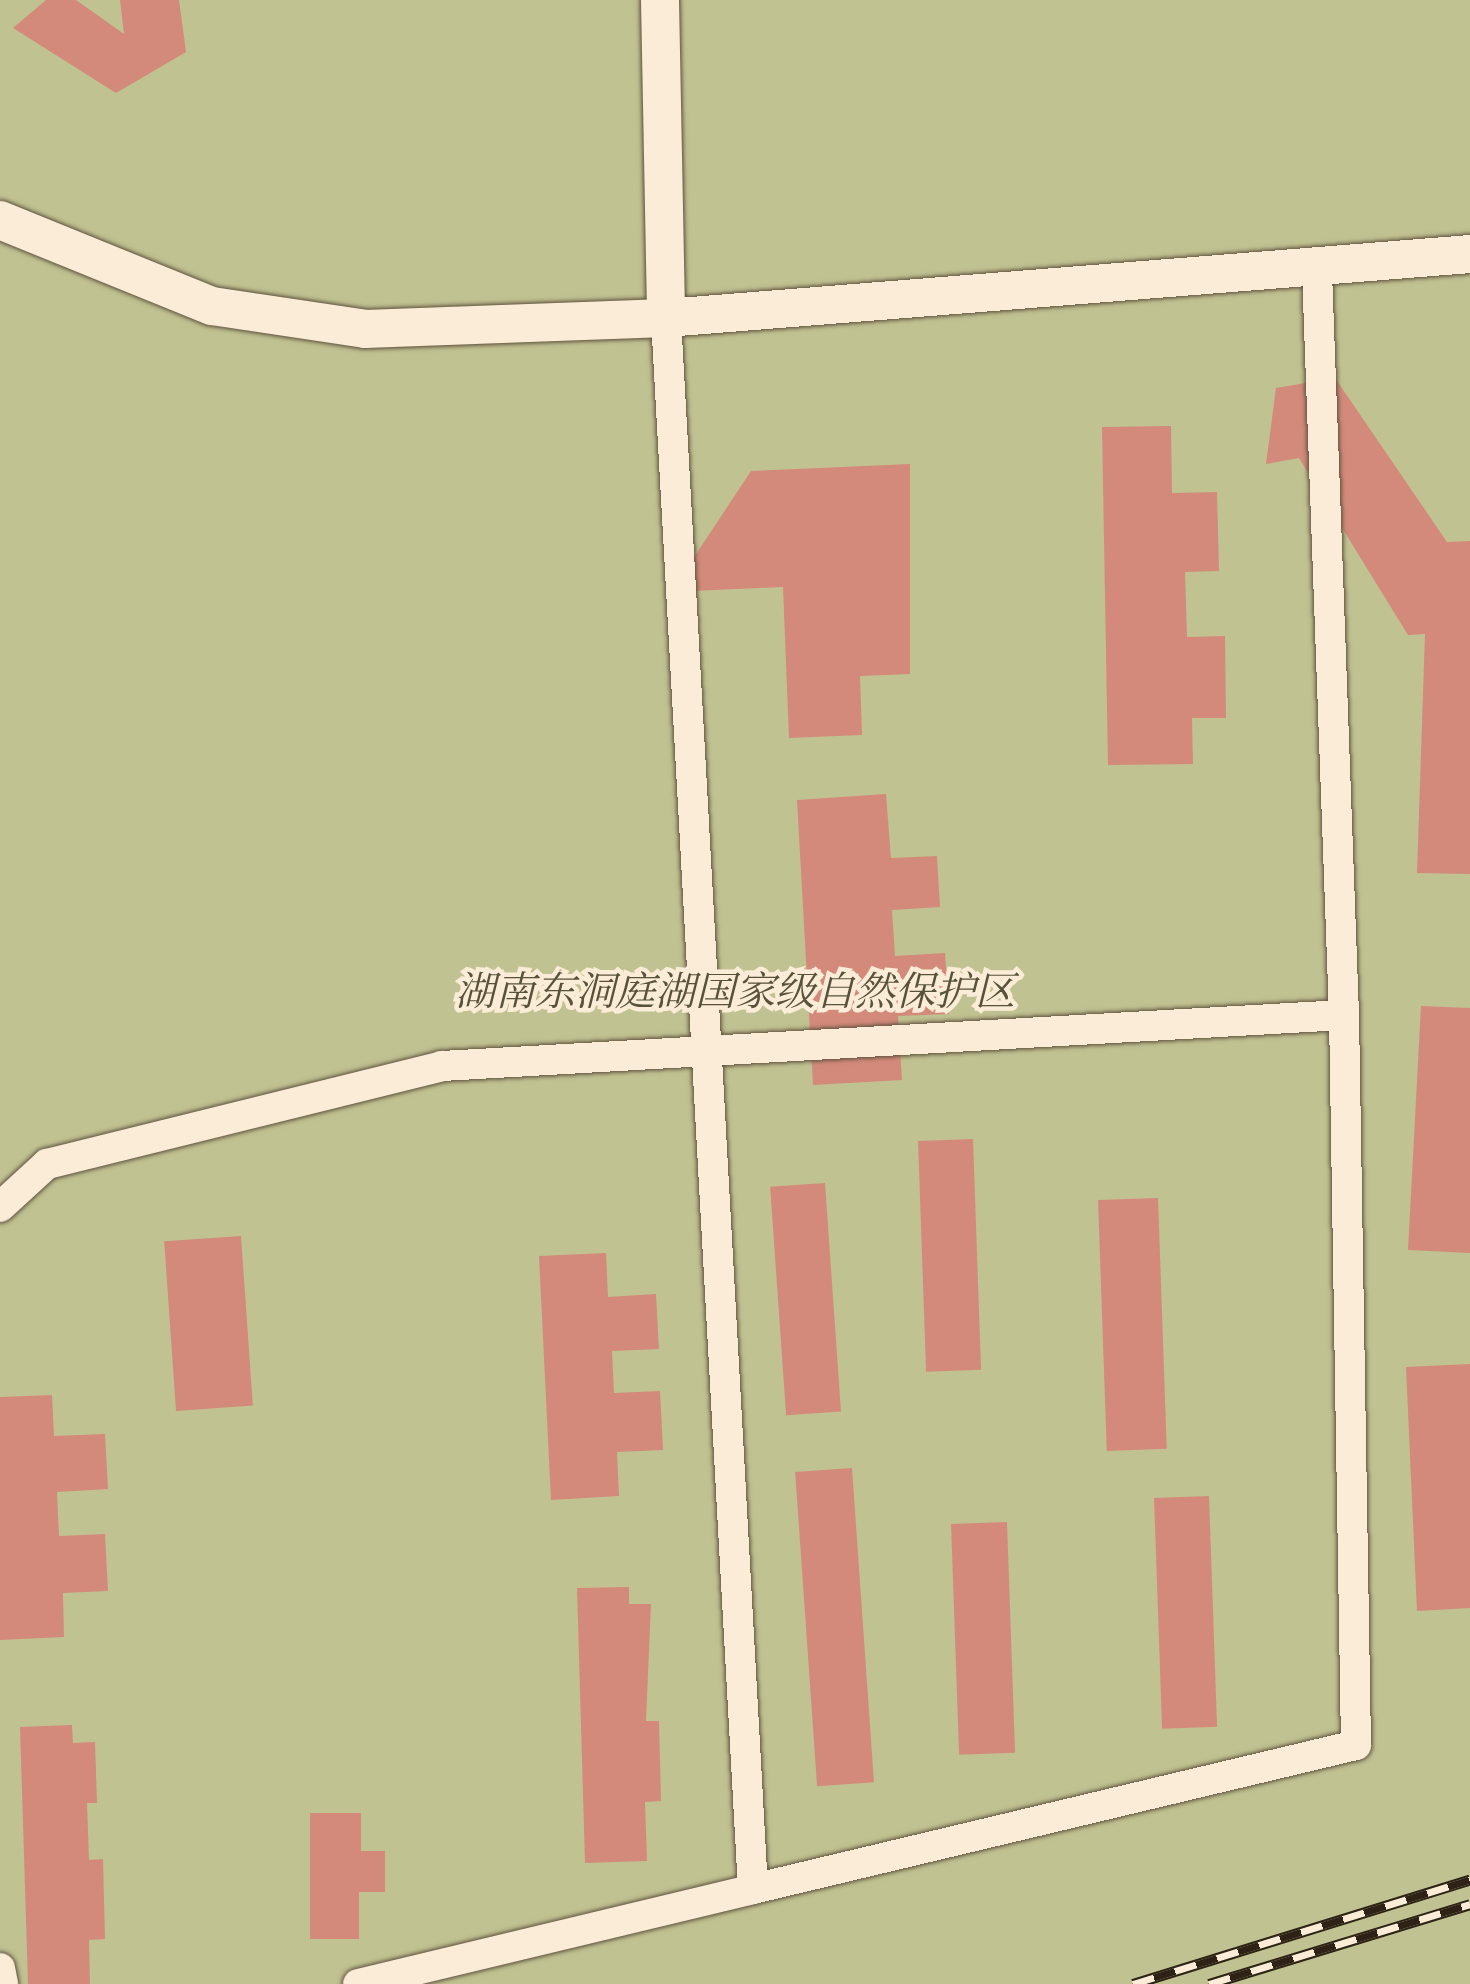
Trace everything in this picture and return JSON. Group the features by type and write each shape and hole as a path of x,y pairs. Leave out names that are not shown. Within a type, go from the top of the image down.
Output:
{"street":[{"path":"660,0 666,318 754,1889"},
{"path":"0,220 212,306 365,329 666,318 1317,270 1470,254"},
{"path":"358,1984 1356,1745 1344,1016 1317,270"},
{"path":"0,1207 47,1164 442,1066 1344,1016"},
{"path":"0,1968 4,1984"}],"green space":[{"name":"湖南东洞庭湖国家级自然保护区","path":"0,0 1470,0 1470,1984 0,1984"}],"building":[{"path":"46,0 76,0 124,34 120,0 179,0 186,52 116,93 13,28"},
{"path":"1335,378 1447,542 1470,541 1470,874 1417,873 1425,634 1408,635 1299,458 1266,464 1276,388"},
{"path":"1171,426 1172,493 1217,492 1219,571 1185,572 1187,637 1225,636 1226,718 1192,718 1193,764 1108,765 1102,427"},
{"path":"910,464 910,674 860,676 862,735 789,738 783,587 671,592 751,471"},
{"path":"886,794 891,858 937,856 940,907 892,910 895,956 945,953 949,1014 898,1016 902,1080 813,1085 797,800"},
{"path":"1421,1006 1470,1008 1470,1253 1408,1250"},
{"path":"973,1139 981,1370 926,1372 918,1141"},
{"path":"825,1183 841,1411 786,1415 770,1187"},
{"path":"1158,1198 1167,1449 1107,1451 1098,1200"},
{"path":"241,1236 253,1406 176,1411 164,1241"},
{"path":"606,1253 608,1297 656,1294 659,1349 612,1351 614,1393 660,1391 663,1450 617,1452 619,1496 551,1500 539,1256"},
{"path":"1470,1364 1470,1608 1417,1611 1406,1367"},
{"path":"52,1395 54,1436 105,1434 108,1489 57,1492 59,1536 105,1534 108,1591 63,1593 64,1637 0,1640 0,1397"},
{"path":"852,1468 874,1782 817,1786 795,1472"},
{"path":"1209,1496 1217,1727 1162,1729 1154,1498"},
{"path":"1007,1522 1015,1753 959,1755 951,1524"},
{"path":"629,1587 629,1604 651,1604 646,1721 659,1721 661,1801 645,1802 647,1861 585,1863 577,1588"},
{"path":"72,1725 73,1743 95,1742 97,1803 87,1803 89,1860 103,1859 105,1939 89,1940 90,1984 28,1984 20,1727"},
{"path":"310,1813 361,1813 361,1851 385,1851 385,1892 359,1892 359,1939 310,1939"}],"railway":[{"path":"1133,1984 1470,1880"},
{"path":"1209,1984 1470,1904"}]}
